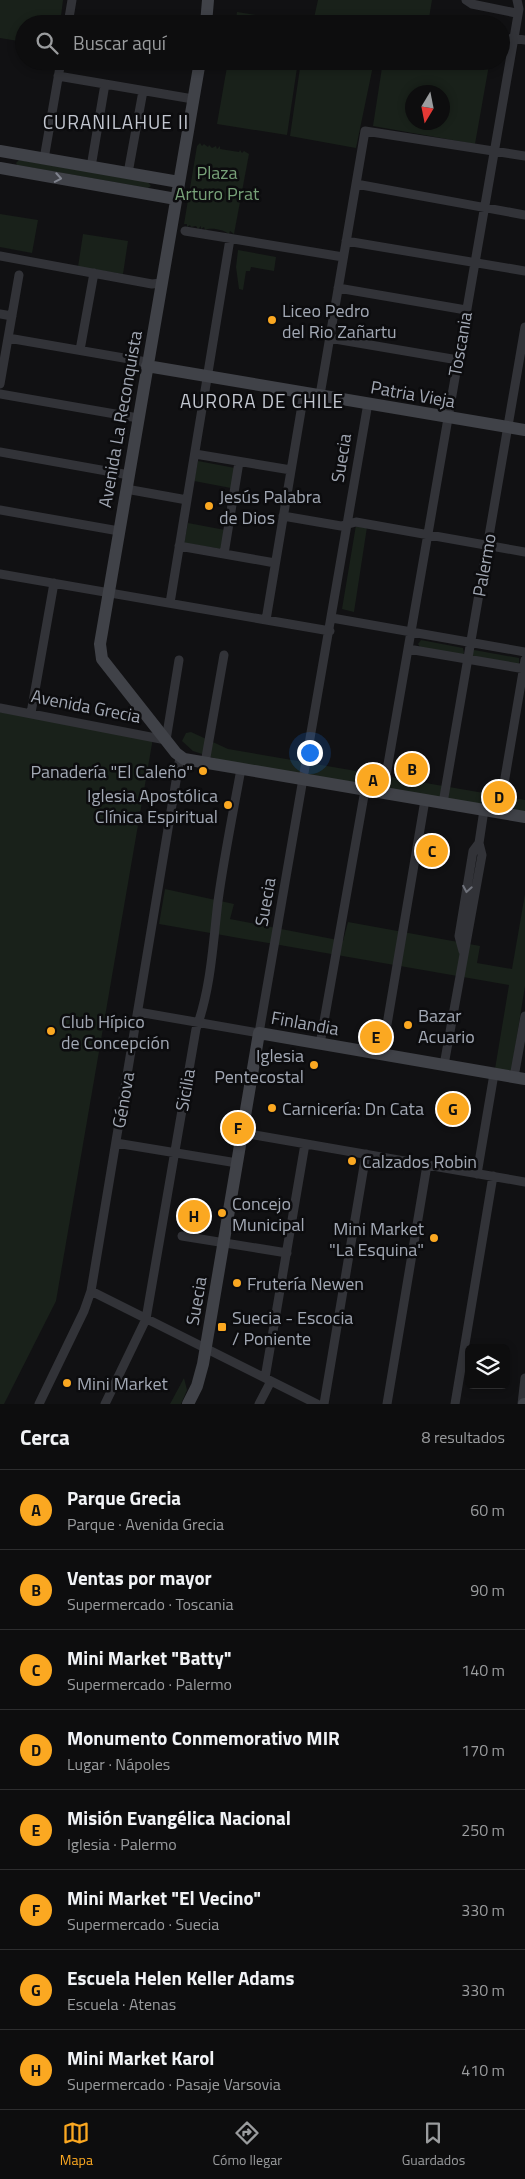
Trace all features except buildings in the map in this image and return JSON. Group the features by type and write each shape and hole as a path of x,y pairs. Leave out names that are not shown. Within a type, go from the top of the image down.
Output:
{"main road":[{"name":"Avenida La Reconquista","path":"180,757 100,654 108,593 198,70"},
{"path":"176,199 5,169 6,152 179,182"},
{"name":"Patria Vieja","path":"147,366 525,430"},
{"path":"180,757 240,769 525,817"},
{"name":"Finlandia","path":"259,1033 520,1078"},
{"name":"Suecia","path":"188,1404 199,1380 206,1348 259,1033"}],"street":[{"path":"69,15 72,0"},
{"path":"466,0 472,4 516,13"},
{"name":"Toscania","path":"510,50 518,9 517,0"},
{"path":"512,38 525,40"},
{"path":"44,159 59,70"},
{"name":"Toscania","path":"383,793 507,70"},
{"path":"58,76 193,99"},
{"path":"91,167 106,84"},
{"path":"128,173 143,91"},
{"path":"320,395 365,131 485,152 493,151 525,156"},
{"path":"356,184 525,215"},
{"path":"185,231 343,257"},
{"path":"170,603 230,238"},
{"path":"346,241 525,272"},
{"path":"0,256 162,283"},
{"path":"80,350 94,273"},
{"path":"0,379 19,275"},
{"path":"338,288 466,310"},
{"path":"0,314 12,316"},
{"name":"Palermo","path":"443,803 525,327"},
{"path":"8,338 141,361 147,366"},
{"path":"329,338 458,360"},
{"path":"266,620 304,393"},
{"path":"0,394 138,418"},
{"name":"Suecia","path":"259,1033 368,404"},
{"path":"0,452 129,475"},
{"path":"195,454 291,470"},
{"path":"224,554 239,462"},
{"path":"126,489 187,500"},
{"path":"0,510 119,531"},
{"path":"283,516 341,526 356,522 525,552"},
{"path":"179,546 275,563"},
{"path":"0,574 330,631"},
{"path":"31,713 54,583"},
{"path":"332,618 525,652"},
{"path":"408,649 524,666 499,813"},
{"path":"205,762 224,655"},
{"path":"166,740 179,660"},
{"name":"Avenida Grecia","path":"0,708 166,740"},
{"name":"Génova","path":"39,1404 84,1312 91,1291 180,757"},
{"name":"Sicilia","path":"105,1404 146,1319 215,934 240,769"},
{"path":"320,1044 365,790"},
{"path":"382,1054 425,800"},
{"path":"444,1065 463,951 482,854 479,843 484,810"},
{"name":"Finlandia","path":"138,1012 259,1033"},
{"path":"520,1078 525,1016"},
{"path":"477,1174 494,1074"},
{"path":"242,1133 525,1182"},
{"path":"116,1143 237,1163"},
{"path":"259,1404 268,1379 286,1253 305,1144"},
{"path":"324,1404 366,1154"},
{"path":"387,1404 427,1165"},
{"path":"455,1404 493,1176"},
{"path":"182,1236 286,1253"},
{"path":"91,1291 317,1404"},
{"path":"524,1404 525,1378"}],"green space":[{"path":"0,0 63,0 61,15 15,15 15,40 0,38"},
{"path":"318,0 432,0 430,15 315,15"},
{"path":"237,12 255,15 236,15"},
{"path":"226,70 297,70 287,135 217,124"},
{"path":"300,70 372,70 356,148 290,136"},
{"path":"382,70 488,70 475,144 373,126"},
{"name":"Plaza Arturo Prat","path":"200,143 202,146 204,144 208,147 209,145 212,148 216,146 217,149 220,146 220,149 239,152 240,150 242,153 244,151 249,154 234,234 230,231 229,234 218,229 205,230 204,227 201,229 201,226 198,229 196,226 191,227 190,225 187,227 187,224 184,224 197,146"},
{"path":"19,160 148,182 151,186 148,188 17,165 16,163"},
{"path":"0,214 38,220 32,253 0,247"},
{"path":"83,234 128,241 123,274 78,267"},
{"path":"238,250 276,257 274,271 251,267 250,271 246,271 243,290 239,289 236,267"},
{"path":"198,461 235,468 231,488 194,481"},
{"path":"188,523 225,530 222,549 184,543"},
{"path":"356,525 367,527 354,612 342,609"},
{"path":"421,640 463,648 464,653 462,655 420,647 418,644"},
{"path":"474,650 519,658 519,664 473,657 472,652"},
{"name":"Club Hípico de Concepción","path":"0,712 153,738 56,1301 4,1404 0,1404"},
{"path":"191,732 228,749 525,800 525,812 220,760 193,751 182,741 186,733"},
{"path":"165,889 234,904 230,919 343,941 348,922 480,946 477,963 512,969 525,894 525,986 511,1073 495,1069 509,985 159,924"},
{"path":"184,1378 187,1390 181,1404 170,1404"}],"place":[{"name":"Liceo Pedro del Rio Zañartu","path":"272,320"},
{"name":"Jesús Palabra de Dios","path":"209,506"},
{"name":"Ventas por mayor","path":"412,769"},
{"name":"Panadería \"El Caleño\"","path":"203,771"},
{"name":"Parque Grecia","path":"373,780"},
{"name":"Monumento Conmemorativo MIR","path":"499,797"},
{"name":"Iglesia Apostólica Clínica Espiritual","path":"228,805"},
{"name":"Mini Market \"Batty\"","path":"432,851"},
{"name":"Bazar Acuario","path":"408,1025"},
{"name":"Club Hípico de Concepción","path":"51,1031"},
{"name":"Misión Evangélica Nacional","path":"376,1037"},
{"name":"Iglesia Pentecostal","path":"314,1065"},
{"name":"Carnicería: Dn Cata","path":"272,1108"},
{"name":"Escuela Helen Keller Adams","path":"453,1109"},
{"name":"Mini Market \"El Vecino\"","path":"238,1128"},
{"name":"Calzados Robin","path":"352,1161"},
{"name":"Concejo Municipal","path":"222,1213"},
{"name":"Mini Market Karol","path":"194,1216"},
{"name":"Mini Market \"La Esquina\"","path":"434,1238"},
{"name":"Frutería Newen","path":"237,1283"},
{"name":"Suecia - Escocia / Poniente","path":"222,1327"},
{"name":"Mini Market","path":"67,1383"}],"district":[{"name":"CURANILAHUE II","path":"116,121"},
{"name":"AURORA DE CHILE","path":"262,400"}]}
